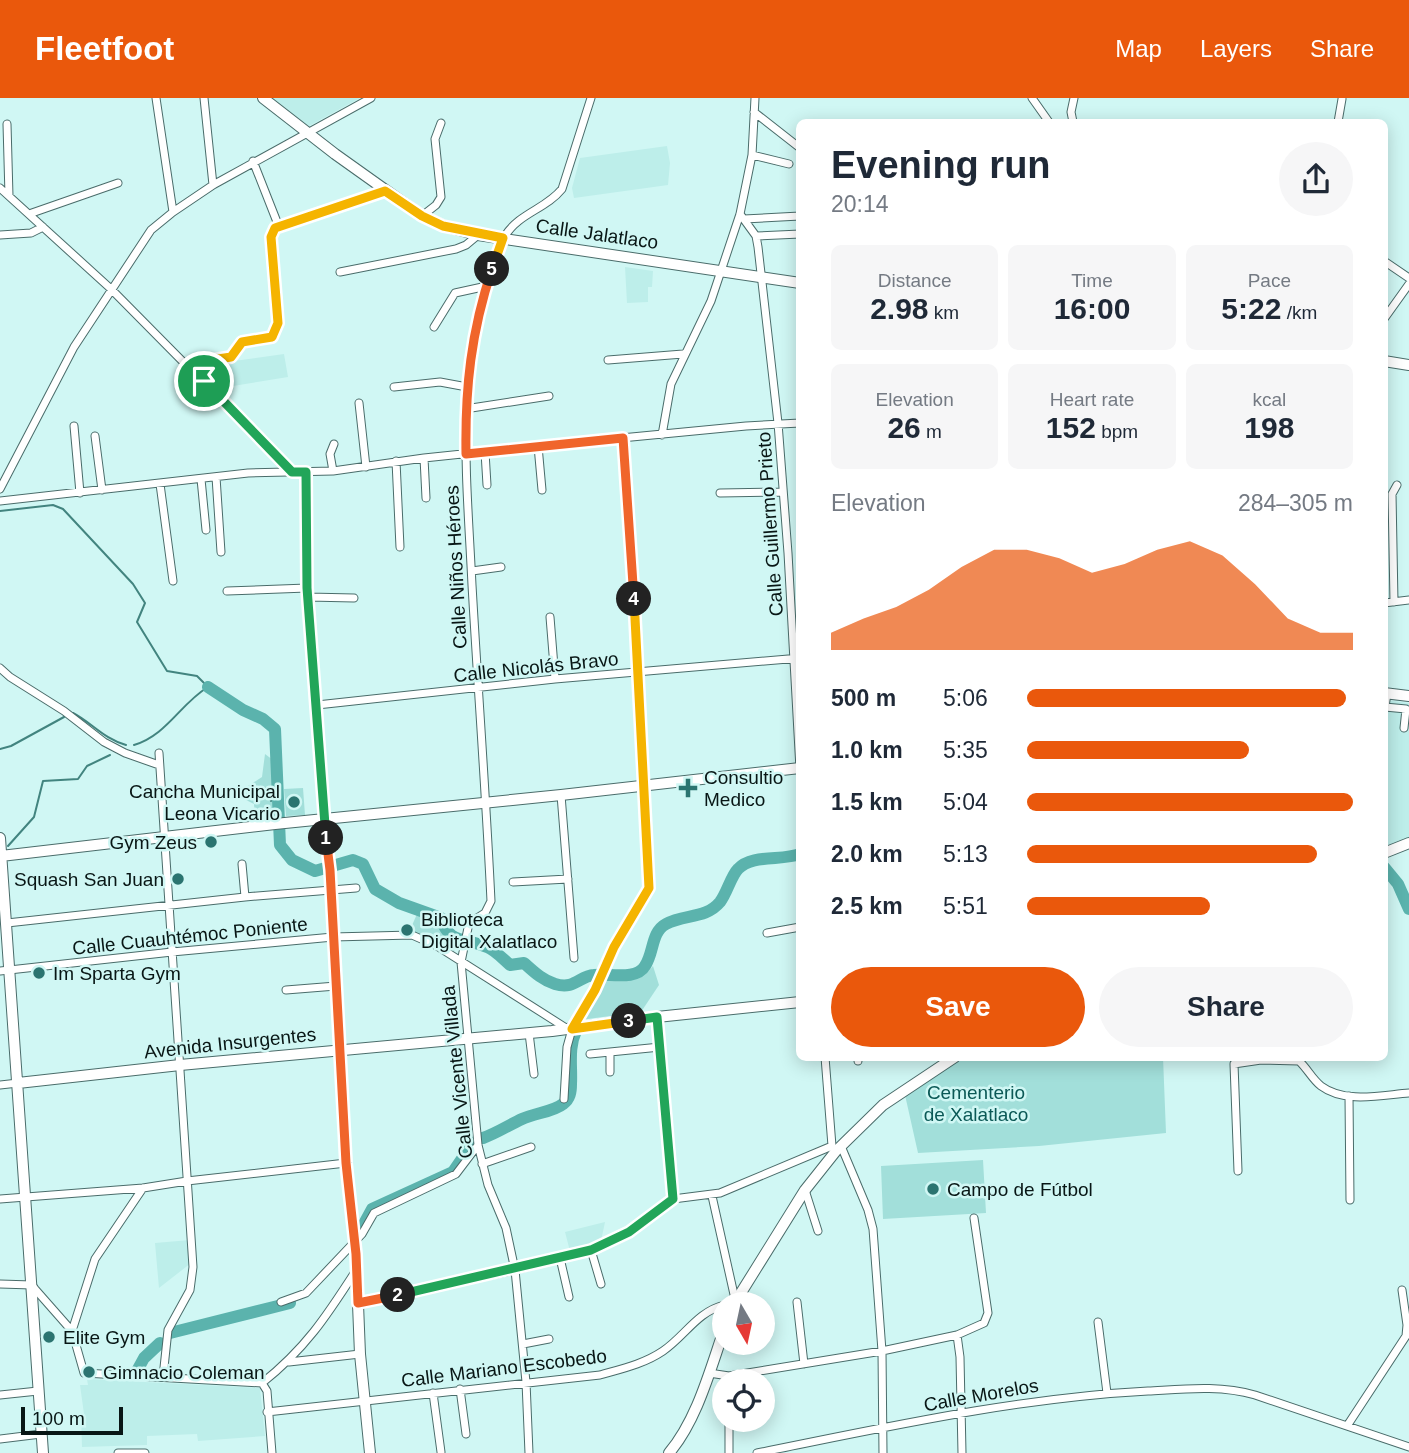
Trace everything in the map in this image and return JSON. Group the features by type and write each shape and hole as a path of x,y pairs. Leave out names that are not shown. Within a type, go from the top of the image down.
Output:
{"main road":[{"name":"Calle Jalatlaco","path":"263,98 385,191 422,216 443,226 503,238 796,282"},
{"path":"1388,362 1409,365"},
{"path":"1388,693 1409,696"},
{"path":"1,856 796,768"},
{"path":"324,820 331,890 346,1163 370,1453"},
{"path":"0,838 5,971 18,1083 43,1453"},
{"path":"1388,852 1409,842"},
{"name":"Avenida Insurgentes","path":"18,1083 341,1049 570,1029 796,1002"},
{"path":"739,1292 805,1190 836,1148 883,1105 949,1061"},
{"path":"669,1453 684,1431 715,1355"}],"street":[{"path":"156,98 173,212"},
{"path":"204,98 213,185"},
{"path":"0,489 74,347 142,242 160,221 213,185 371,98"},
{"name":"Calle Niños Héroes","path":"465,935 469,923 485,913 491,905 466,454 465,409 472,339 503,238 520,218 562,190 591,98"},
{"path":"662,435 666,402 683,354 711,301 742,217 752,155 755,98"},
{"path":"1032,98 1047,119"},
{"path":"1072,119 1070,112 1074,98"},
{"path":"1339,119 1342,99"},
{"path":"754,112 796,145"},
{"path":"422,216 436,205 441,197 435,139 441,123"},
{"path":"7,124 9,196"},
{"path":"752,155 789,164"},
{"path":"253,162 279,227"},
{"path":"29,214 118,183"},
{"path":"0,188 111,289 292,472"},
{"path":"204,381 212,360 231,357 242,342 272,337 275,331 278,323 271,237 273,230 385,191"},
{"path":"742,217 796,216"},
{"path":"742,217 756,236 796,234"},
{"path":"0,234 31,233 43,227"},
{"path":"340,272 456,249 466,245 478,234"},
{"name":"Calle Guillermo Prieto","path":"756,236 763,276 778,423 796,646"},
{"path":"1388,264 1409,278"},
{"path":"434,327 455,293 487,286"},
{"path":"1388,313 1408,287"},
{"path":"608,360 683,354"},
{"path":"394,387 440,382 467,387"},
{"path":"465,409 549,396"},
{"path":"359,403 366,467"},
{"path":"0,501 216,477 333,471 396,461 538,446 796,423"},
{"path":"74,426 80,493"},
{"path":"95,436 102,490"},
{"path":"564,1098 570,1029 601,978 605,964 649,888 623,438"},
{"path":"333,471 330,454 334,444"},
{"path":"538,446 542,489"},
{"path":"485,452 487,485"},
{"path":"424,458 426,498"},
{"path":"396,461 400,547"},
{"path":"306,472 307,588 324,820"},
{"path":"216,477 221,552"},
{"path":"201,479 206,530"},
{"path":"160,484 173,581"},
{"path":"1394,602 1392,494 1397,485"},
{"path":"720,494 783,492"},
{"path":"788,552 796,554"},
{"path":"472,571 502,567"},
{"path":"227,592 307,588"},
{"path":"308,597 354,598"},
{"path":"1388,603 1409,600"},
{"path":"550,617 555,679"},
{"name":"Calle Nicolás Bravo","path":"317,705 555,679 796,658"},
{"path":"0,668 112,746 159,765"},
{"path":"1388,707 1406,709 1404,728"},
{"path":"159,753 192,1280 190,1290 169,1330 163,1377"},
{"path":"561,796 574,958"},
{"path":"242,864 245,897"},
{"path":"513,882 568,879"},
{"path":"4,917 356,888"},
{"path":"767,933 796,928"},
{"name":"Calle Cuauhtémoc Poniente","path":"5,971 333,937 412,935 437,946 570,1029"},
{"name":"Calle Vicente Villada","path":"465,935 461,962 478,1145 488,1185 506,1228 515,1269 526,1382 529,1453"},
{"path":"286,990 336,986"},
{"path":"657,1017 673,1199"},
{"path":"529,1033 534,1074"},
{"path":"590,1054 660,1047"},
{"path":"610,1052 610,1072"},
{"path":"825,1061 836,1148 872,1219 882,1350 883,1453"},
{"path":"1238,1171 1234,1063 1245,1061"},
{"path":"1300,1061 1324,1088 1349,1096 1409,1093"},
{"path":"0,1085 18,1083"},
{"path":"1349,1096 1350,1200"},
{"path":"281,1302 306,1293 379,1210 456,1174 478,1145"},
{"path":"482,1164 531,1147"},
{"path":"358,1303 591,1250 629,1232 673,1199 712,1196 836,1148"},
{"path":"0,1199 143,1188 346,1163"},
{"path":"72,1331 95,1259 143,1188"},
{"path":"805,1190 818,1231"},
{"path":"712,1196 730,1292"},
{"path":"775,1369 957,1335 984,1323 988,1317 974,1218"},
{"path":"591,1250 601,1284"},
{"path":"560,1258 569,1297"},
{"path":"0,1284 32,1285 72,1331 84,1373 262,1383 289,1362 317,1330 356,1270"},
{"path":"1347,1426 1406,1336 1402,1290"},
{"path":"797,1302 804,1364"},
{"name":"Calle Mariano Escobedo","path":"267,1412 600,1374 642,1362 669,1347 700,1315 712,1310"},
{"path":"1098,1322 1107,1393"},
{"path":"957,1335 962,1453"},
{"path":"523,1344 550,1339"},
{"path":"289,1362 360,1354"},
{"path":"262,1383 267,1391 272,1453"},
{"name":"Calle Morelos","path":"757,1453 1052,1398 1212,1388 1247,1393 1409,1447"},
{"path":"460,1389 466,1434"},
{"path":"0,1395 38,1391"},
{"path":"433,1393 441,1452"},
{"path":"729,1432 729,1453"},
{"path":"0,1439 41,1434"},
{"path":"804,1444 804,1453"},
{"path":"118,1453 145,1453"}],"shaded area":[{"path":"269,98 360,98 309,126"},
{"path":"667,146 670,163 668,185 574,198 572,188 580,158"},
{"path":"625,267 653,271 652,287 648,287 648,302 627,303"},
{"path":"284,354 288,377 215,389 206,383 212,364"},
{"path":"1388,700 1409,703 1409,839 1388,845"},
{"path":"605,1222 600,1246 571,1255 565,1232"},
{"path":"190,1240 191,1263 159,1288 155,1243"},
{"path":"87,1379 260,1388 265,1436 198,1441 197,1434 147,1436 147,1445 82,1447 81,1415 84,1414 80,1385 88,1385"}],"green space":[{"path":"265,754 273,760 277,822 261,824 261,817 255,817 254,804 246,800 242,792 262,777"},
{"name":"Cancha Municipal Leona Vicario","path":"303,788 305,815 286,816 284,789"},
{"path":"417,914 435,921 444,938 458,943 454,951 410,930"},
{"path":"653,966 659,985 641,1012 580,1020 607,979 638,977"},
{"name":"Cementerio de Xalatlaco","path":"954,1061 1163,1061 1166,1133 1039,1146 918,1153 905,1095"},
{"name":"Campo de Fútbol","path":"983,1160 986,1213 883,1219 881,1166"}],"waterway":[{"path":"0,511 53,505 63,509 133,584 145,603 137,622 167,671 197,676 208,687 165,727 134,745"},
{"path":"208,687 275,729 280,845 292,860 315,871 353,860 363,864 375,889 399,903 441,918 444,927 453,936 490,948 510,965 524,963 542,978 555,984 572,984 589,976 629,975 641,971 648,961 655,937 661,928 714,907 744,864 796,855"},
{"path":"73,713 111,739 126,745"},
{"path":"0,749 11,746 64,717"},
{"path":"8,846 34,817 43,781 78,779 87,766 110,755"},
{"path":"252,788 267,788 271,801"},
{"path":"272,810 278,813"},
{"path":"1388,872 1398,884 1409,909"},
{"path":"483,1138 522,1119 559,1107 569,1098 571,1050 576,1031"},
{"path":"360,1231 372,1209 453,1172 473,1143"},
{"path":"170,1333 290,1303"},
{"path":"138,1369 144,1358 160,1343"}],"place":[{"name":"Consultio Medico","path":"688,788"},
{"name":"Cancha Municipal Leona Vicario","path":"294,802"},
{"name":"Gym Zeus","path":"211,842"},
{"name":"Squash San Juan","path":"178,879"},
{"name":"Biblioteca Digital Xalatlaco","path":"407,930"},
{"name":"Im Sparta Gym","path":"39,973"},
{"name":"Campo de Fútbol","path":"933,1189"},
{"name":"Elite Gym","path":"49,1337"},
{"name":"Gimnacio Coleman","path":"89,1372"}],"route":[{"path":"385,191 422,216 443,226 503,238 472,339 465,409 466,454 623,438 635,602 649,888 614,947 595,990 572,1029 657,1017 673,1199 629,1232 613,1240 591,1250 515,1269 358,1303 356,1254 346,1163 330,870 307,588 306,472 292,472 204,381 212,360 234,356 242,342 272,337 275,331 278,323 271,237 273,230 385,191"}]}
